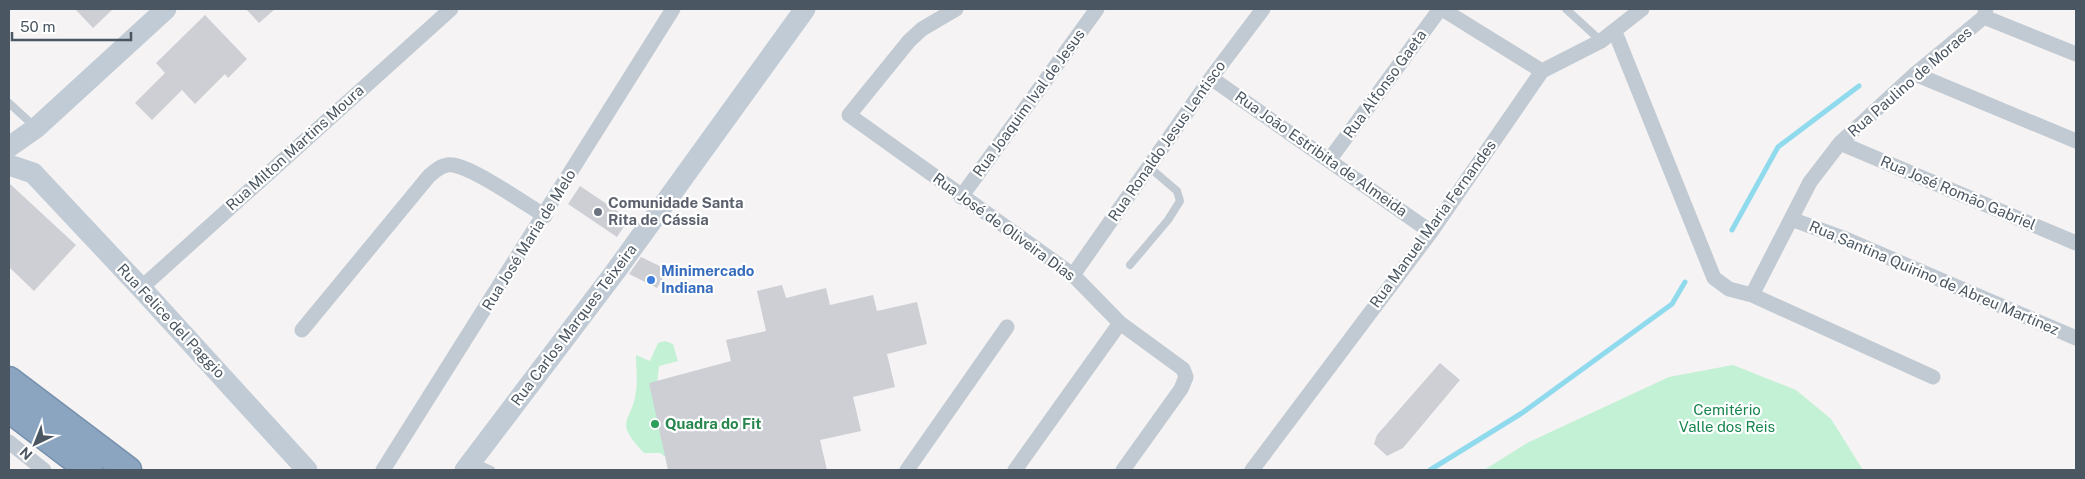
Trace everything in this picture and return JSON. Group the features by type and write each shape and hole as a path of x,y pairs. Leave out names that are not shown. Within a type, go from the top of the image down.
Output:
{"highway":[{"path":"9,380 128,470"},
{"path":"9,409 89,470"}],"street":[{"path":"33,173 23,137 166,9"},
{"name":"Rua Milton Martins Moura","path":"142,288 450,9"},
{"name":"Rua José Maria de Melo","path":"383,470 545,216 673,9"},
{"name":"Rua Carlos Marques Teixeira","path":"468,466 614,272 805,9"},
{"name":"Rua José de Oliveira Dias","path":"956,9 922,29 909,41 849,115 961,197 1073,275 1120,323 1183,369 1186,377 1181,389 1123,470"},
{"name":"Rua Joaquim Ival de Jesus","path":"961,197 1097,9"},
{"name":"Rua Ronaldo Jesus Lentisco","path":"1073,275 1211,78 1263,9"},
{"path":"1441,9 1542,71"},
{"name":"Rua Alfonso Gaeta","path":"1330,159 1441,9"},
{"name":"Rua Manuel Maria Fernandes","path":"1252,470 1431,232 1542,71 1602,41 1642,9"},
{"path":"1985,13 2076,54"},
{"name":"Rua Paulino de Moraes","path":"1752,295 1810,182 1840,143 1985,13"},
{"path":"1615,32 1714,278 1729,289 1752,295 1933,377"},
{"path":"1915,74 2076,141"},
{"name":"Rua João Estribita de Almeida","path":"1211,78 1330,159 1431,232"},
{"name":"Rua José Romão Gabriel","path":"1840,143 2076,243"},
{"path":"302,330 429,176 442,166 452,164 469,170 545,216"},
{"path":"9,165 33,173"},
{"name":"Rua Felice del Paggio","path":"33,173 142,288 307,470"},
{"name":"Rua Santina Quirino de Abreu Martinez","path":"1791,219 1842,238 2076,338"},
{"path":"1015,470 1120,323"},
{"path":"907,470 1007,327"},
{"path":"9,442 44,470"}],"lane":[{"path":"1566,9 1602,41"},
{"path":"9,103 23,137"},
{"path":"1130,265 1168,220 1180,201 1177,191 1149,167"},
{"path":"468,466 491,470"}],"green space":[{"path":"665,341 673,344 678,361 659,366 657,384 717,452 723,470 684,470 660,453 644,453 629,434 626,422 634,402 637,387 636,355 650,361 658,343"},
{"name":"Cemitério Valle dos Reis","path":"1733,365 1796,390 1831,419 1863,470 1484,470 1529,442 1669,377"}],"building":[{"path":"75,9 113,9 93,28"},
{"path":"246,9 275,9 259,23"},
{"path":"205,15 247,59 228,78 225,74 195,104 182,90 152,120 135,103 165,73 156,63"},
{"path":"9,183 76,245 34,291 9,267"},
{"name":"Comunidade Santa Rita de Cássia","path":"580,186 629,219 617,237 568,204"},
{"name":"Minimercado Indiana","path":"641,257 668,270 657,288 629,274"},
{"path":"782,285 786,298 826,288 830,305 873,295 877,311 917,302 927,344 887,354 895,387 853,397 861,431 820,440 827,470 668,470 649,383 731,361 726,340 766,331 757,291"},
{"path":"1440,363 1460,380 1403,448 1387,456 1374,444 1377,435"}],"waterway":[{"path":"1732,230 1778,147 1859,86"},
{"path":"1430,470 1522,413 1672,304 1685,282"}],"place":[{"name":"Comunidade Santa Rita de Cássia","path":"598,212"},
{"name":"Minimercado Indiana","path":"651,280"},
{"name":"Quadra do Fit","path":"655,424"}]}
